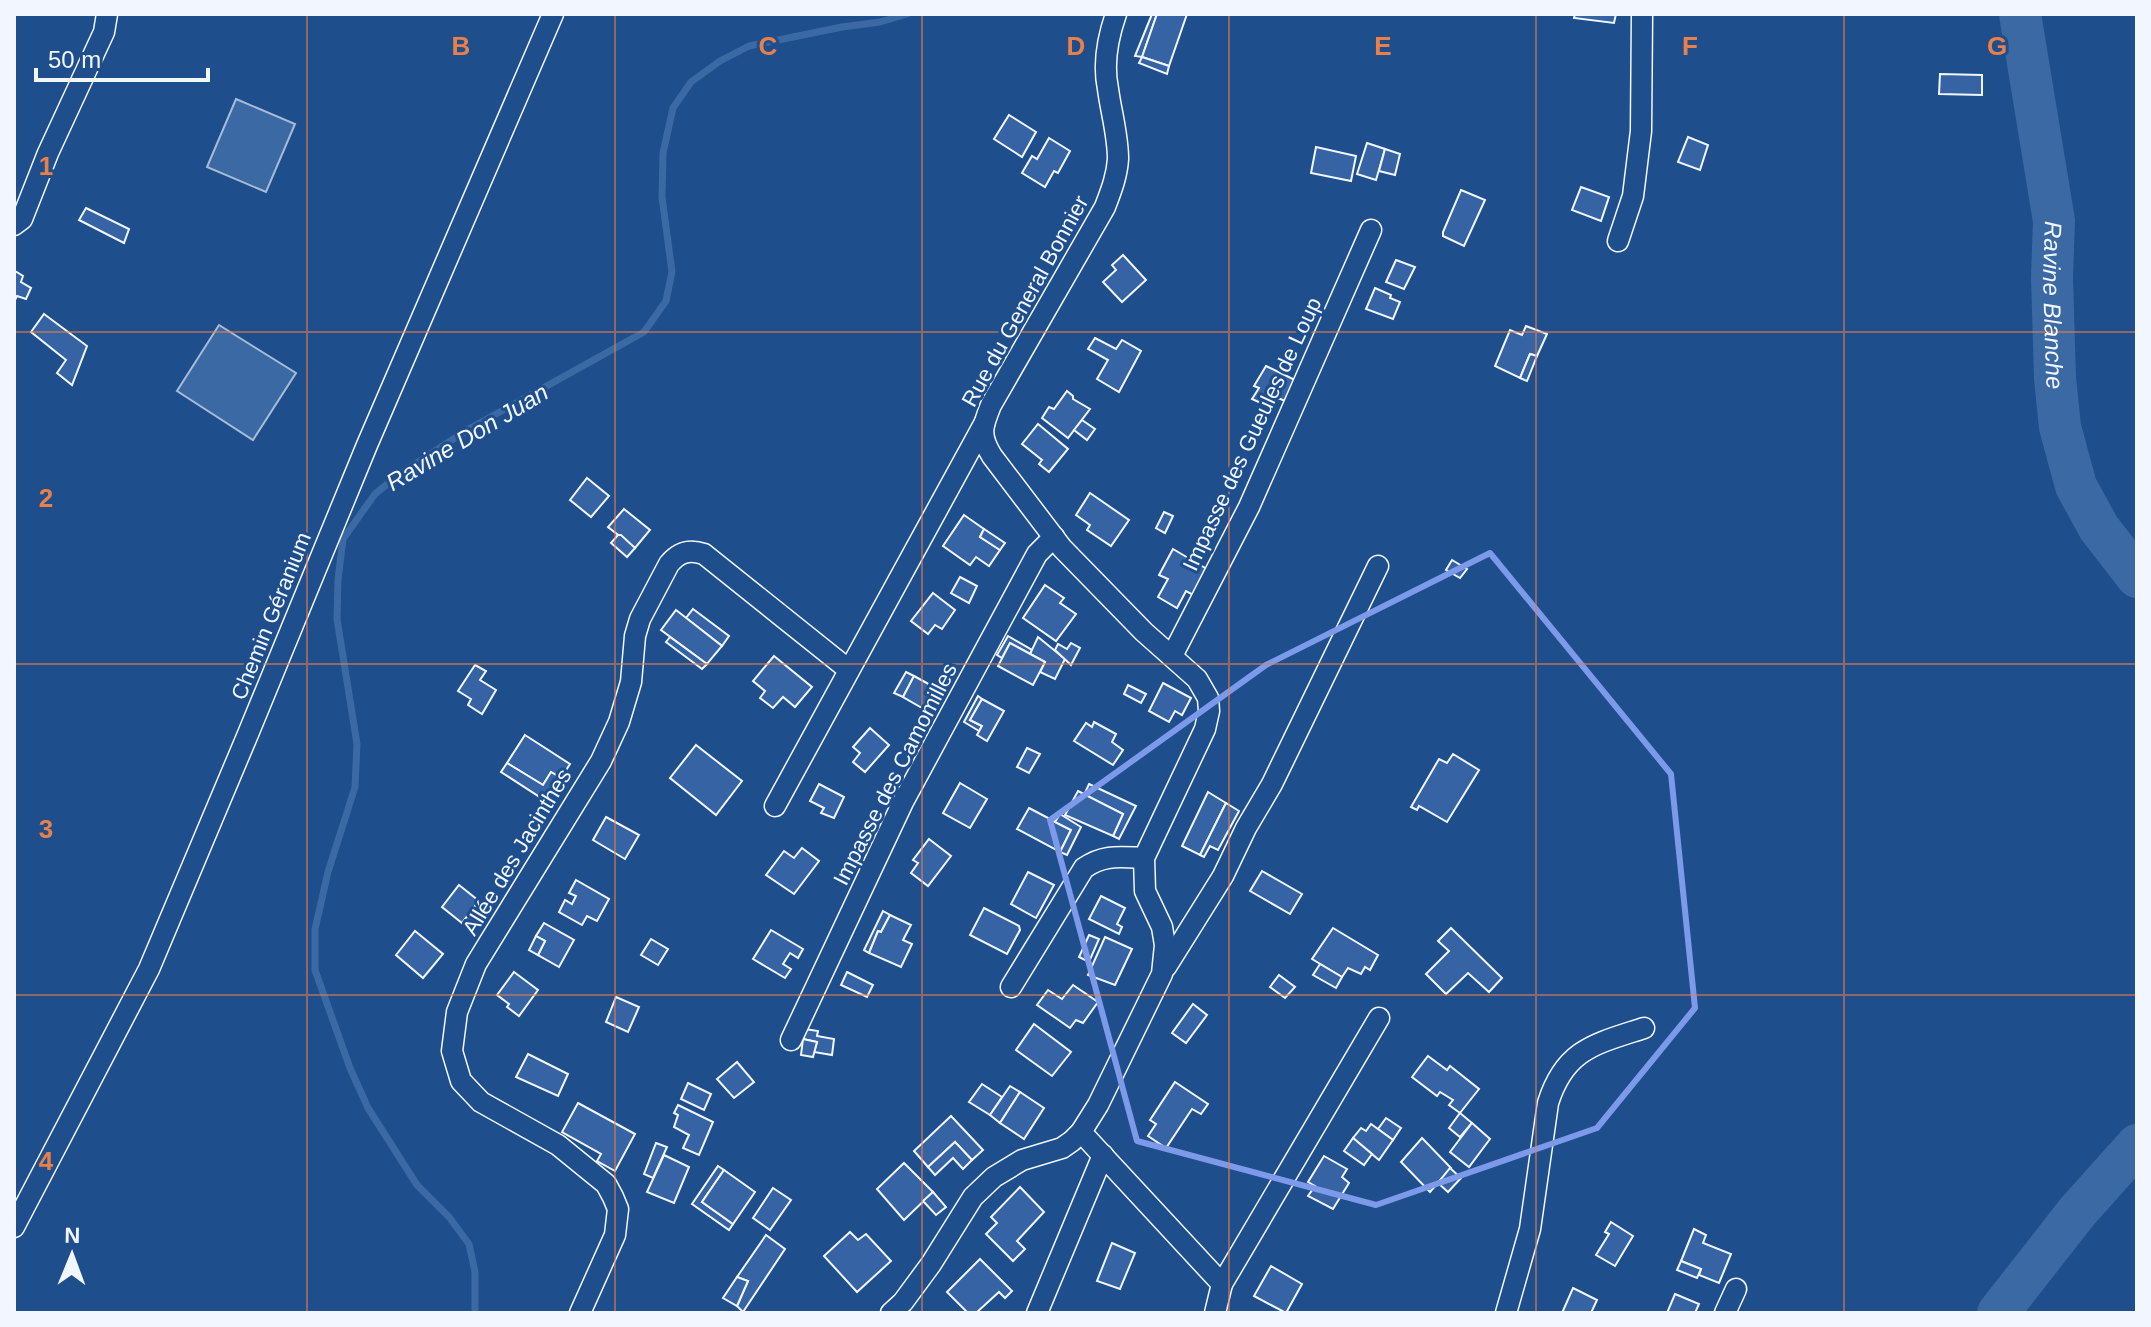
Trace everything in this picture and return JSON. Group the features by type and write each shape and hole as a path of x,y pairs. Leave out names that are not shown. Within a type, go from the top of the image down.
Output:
{"street":[{"path":"14,225 22,219 48,153 104,32 107,14"},
{"name":"Chemin Géranium","path":"14,1227 149,969 367,445 553,14"},
{"name":"Rue du General Bonnier","path":"1116,14 1106,61 1107,89 1112,105 1118,158 1114,184 1105,207 991,405 982,434 985,445 1054,537 1134,622 1197,679 1208,698 1205,729 1144,858"},
{"path":"1618,241 1633,196 1641,131 1642,14"},
{"name":"Impasse des Gueules de Loup","path":"1172,656 1249,507 1371,230"},
{"path":"775,806 984,422"},
{"name":"Impasse des Camomilles","path":"791,1040 903,802 1037,554 1054,537"},
{"name":"Allée des Jacinthes","path":"580,1313 615,1235 618,1209 606,1184 558,1145 481,1102 461,1081 452,1051 457,1012 476,964 601,761 619,722 631,682 635,636 640,619 675,557 684,551 704,554 849,670"},
{"path":"891,1313 931,1264 973,1197 994,1177 1022,1160 1062,1148 1081,1132 1098,1105 1162,974 1223,876 1272,784 1378,566"},
{"path":"1011,987 1084,868 1098,858 1144,858 1145,891 1162,927 1165,945 1162,974"},
{"path":"1215,1313 1222,1284 1379,1018"},
{"path":"1506,1313 1530,1229 1553,1086 1577,1055 1593,1045 1644,1028"},
{"path":"1081,1132 1222,1284"},
{"path":"1037,1313 1103,1155"},
{"path":"1725,1313 1736,1289"}],"highlighted area":[{"path":"1490,553 1671,774 1695,1008 1597,1128 1376,1205 1137,1141 1050,820 1266,665"}],"water":[{"path":"236,99 295,124 266,192 207,167"},
{"path":"219,325 296,373 253,440 177,391"}],"building":[{"path":"1152,14 1157,14 1142,57 1135,56"},
{"path":"1157,14 1187,14 1169,66 1142,57"},
{"path":"1575,14 1616,14 1614,23 1574,18"},
{"path":"1142,57 1169,66 1167,74 1139,63"},
{"path":"1940,74 1982,75 1982,95 1939,94"},
{"path":"1009,115 1036,132 1022,157 994,139"},
{"path":"1688,137 1708,145 1700,170 1678,162"},
{"path":"1049,138 1070,151 1058,173 1054,171 1045,187 1022,173 1032,156 1037,159"},
{"path":"1367,143 1385,149 1376,180 1357,174"},
{"path":"1316,147 1356,156 1351,181 1311,173"},
{"path":"1385,149 1400,154 1395,175 1379,171"},
{"path":"1581,187 1609,197 1601,221 1572,210"},
{"path":"1461,190 1485,200 1464,246 1443,236"},
{"path":"86,208 129,229 124,243 79,220"},
{"path":"1123,255 1146,280 1122,302 1103,282 1116,270 1112,265"},
{"path":"1396,260 1415,267 1404,289 1386,282"},
{"path":"15,271 23,276 21,282 31,288 26,299 17,296 14,302"},
{"path":"1375,288 1400,302 1393,319 1366,309"},
{"path":"44,314 87,346 72,385 57,373 66,360 31,332"},
{"path":"1526,326 1547,334 1537,356 1530,354 1520,378 1495,366 1510,330 1522,335"},
{"path":"1095,338 1116,349 1122,340 1141,351 1119,392 1097,379 1108,360 1088,349"},
{"path":"1530,354 1537,356 1527,381 1520,378"},
{"path":"1266,366 1295,380 1285,401 1278,398 1272,408 1252,399 1259,388 1254,386"},
{"path":"1067,391 1073,399 1090,409 1068,438 1042,418 1049,407 1054,409"},
{"path":"1082,420 1095,429 1087,440 1074,430"},
{"path":"1038,424 1068,449 1049,472 1039,464 1042,460 1022,444"},
{"path":"587,478 609,496 591,517 570,500"},
{"path":"1090,493 1129,520 1111,546 1087,530 1090,525 1076,515"},
{"path":"624,509 650,530 635,548 608,527"},
{"path":"1164,512 1173,516 1165,533 1156,528"},
{"path":"964,515 984,529 980,537 1000,550 989,566 976,557 970,565 943,546"},
{"path":"984,529 1005,543 1000,550 980,537"},
{"path":"618,535 635,548 627,557 611,543"},
{"path":"1173,549 1212,572 1197,597 1186,591 1177,608 1158,597 1168,579 1159,575"},
{"path":"1452,560 1467,569 1460,578 1446,570"},
{"path":"960,577 977,586 969,603 951,593"},
{"path":"1045,585 1064,598 1060,603 1076,614 1056,641 1023,618"},
{"path":"933,593 955,610 942,629 935,625 928,634 911,621"},
{"path":"693,609 729,636 722,646 686,618"},
{"path":"676,610 722,646 707,664 661,630"},
{"path":"1008,636 1032,650 1030,654 1010,643 1002,658 997,655"},
{"path":"670,637 707,664 702,669 666,642"},
{"path":"1038,637 1065,659 1055,679 1040,672 1045,662 1030,654"},
{"path":"1010,643 1045,662 1033,685 998,666"},
{"path":"1071,643 1080,648 1071,665 1055,650 1058,644 1067,649"},
{"path":"774,656 812,687 795,707 783,697 773,708 760,698 765,691 753,681"},
{"path":"475,665 486,671 480,680 496,690 482,714 468,705 471,699 458,691"},
{"path":"906,672 914,676 903,697 894,693"},
{"path":"914,676 934,687 922,708 903,697"},
{"path":"1163,683 1191,698 1182,715 1175,711 1169,722 1149,711"},
{"path":"1128,685 1146,694 1141,703 1124,694"},
{"path":"978,696 982,699 970,720 982,726 979,731 964,722"},
{"path":"982,699 1004,711 987,741 977,735 982,726 970,720"},
{"path":"1094,722 1116,734 1112,742 1123,750 1113,765 1074,741 1086,723 1092,727"},
{"path":"870,728 889,745 865,772 853,762 860,753 853,747"},
{"path":"525,735 570,764 561,778 551,772 543,785 507,763"},
{"path":"696,745 742,781 716,815 670,778"},
{"path":"1027,748 1040,754 1029,773 1017,767"},
{"path":"1453,754 1479,770 1447,822 1419,806 1417,810 1411,807 1439,759 1447,763"},
{"path":"507,763 543,785 551,772 561,778 546,801 501,772"},
{"path":"960,783 987,799 970,828 943,813"},
{"path":"819,784 844,797 834,818 821,813 824,808 810,801"},
{"path":"1089,784 1136,806 1119,839 1113,836 1123,814 1084,795"},
{"path":"1078,791 1123,814 1113,836 1065,815"},
{"path":"1208,792 1226,803 1200,855 1182,846"},
{"path":"1226,803 1239,811 1218,850 1210,846 1204,857 1200,855"},
{"path":"1029,808 1071,830 1060,852 1017,829"},
{"path":"1060,814 1081,827 1067,855 1060,852 1071,830 1055,822"},
{"path":"606,817 639,835 625,859 593,840"},
{"path":"929,839 951,856 928,886 911,873 918,863 913,860"},
{"path":"802,848 819,861 794,894 766,875 784,851 794,858"},
{"path":"1262,871 1302,894 1290,914 1250,891"},
{"path":"1028,872 1054,885 1036,918 1011,904"},
{"path":"576,880 609,899 597,921 587,916 582,925 559,912 565,900 572,904 576,896 569,893"},
{"path":"459,885 479,901 462,923 442,907"},
{"path":"1101,896 1125,908 1117,924 1122,927 1119,934 1089,919"},
{"path":"479,901 486,906 469,928 462,923"},
{"path":"984,908 1019,926 1020,930 1007,954 970,935"},
{"path":"883,911 890,915 881,932 878,931 869,953 864,950"},
{"path":"890,915 911,925 903,940 912,944 901,967 869,953 878,931 881,932"},
{"path":"544,923 574,940 559,967 538,955 545,941 536,936"},
{"path":"1333,928 1378,955 1370,970 1365,967 1361,974 1348,968 1342,977 1312,959"},
{"path":"1451,928 1502,978 1489,992 1468,973 1446,994 1426,974 1449,951 1438,941"},
{"path":"771,930 803,949 798,958 790,953 783,964 791,969 785,978 753,959"},
{"path":"415,931 443,954 423,978 396,955"},
{"path":"1089,935 1099,939 1089,962 1079,957"},
{"path":"536,936 545,941 538,955 529,950"},
{"path":"1105,937 1132,949 1115,985 1088,975"},
{"path":"651,939 668,949 658,965 641,955"},
{"path":"1320,964 1342,977 1336,988 1313,975"},
{"path":"514,972 538,990 519,1016 497,995"},
{"path":"847,972 873,985 867,997 841,985"},
{"path":"1279,975 1295,987 1285,998 1270,987"},
{"path":"1073,985 1098,1002 1083,1023 1076,1020 1070,1028 1037,1005 1048,990 1062,999"},
{"path":"616,997 639,1007 628,1032 606,1022"},
{"path":"1193,1004 1207,1015 1186,1043 1172,1033"},
{"path":"1034,1024 1071,1052 1052,1076 1016,1050"},
{"path":"805,1029 818,1031 817,1036 834,1039 832,1055 814,1052 817,1042 803,1039"},
{"path":"803,1039 817,1042 813,1057 801,1055"},
{"path":"528,1054 568,1074 558,1096 516,1077"},
{"path":"1428,1056 1447,1070 1450,1066 1479,1089 1460,1113 1449,1105 1453,1100 1440,1092 1437,1096 1412,1077"},
{"path":"737,1062 754,1082 734,1098 717,1079"},
{"path":"1175,1082 1208,1104 1201,1114 1192,1109 1166,1148 1148,1136 1156,1124 1150,1120"},
{"path":"688,1083 711,1094 704,1110 681,1099"},
{"path":"982,1084 1002,1097 990,1115 969,1102"},
{"path":"1010,1086 1020,1092 1000,1123 990,1115"},
{"path":"1020,1092 1044,1108 1024,1139 1000,1123"},
{"path":"578,1103 635,1134 615,1171 597,1161 601,1154 562,1132"},
{"path":"678,1105 713,1122 699,1155 683,1148 689,1135 674,1127 678,1115 674,1113"},
{"path":"1460,1113 1472,1123 1460,1137 1449,1128"},
{"path":"951,1116 983,1150 972,1160 955,1142 928,1167 914,1151"},
{"path":"1386,1118 1401,1128 1393,1140 1378,1129"},
{"path":"1472,1123 1490,1139 1469,1167 1450,1152"},
{"path":"1371,1124 1393,1140 1379,1160 1353,1138 1361,1128 1366,1131"},
{"path":"1353,1138 1372,1154 1364,1165 1344,1151"},
{"path":"1422,1138 1451,1168 1430,1192 1401,1162"},
{"path":"955,1142 972,1160 963,1169 953,1158 935,1175 928,1167"},
{"path":"656,1143 667,1147 653,1178 644,1174"},
{"path":"664,1155 689,1167 674,1203 647,1192"},
{"path":"1324,1156 1347,1169 1342,1177 1349,1183 1333,1209 1308,1196 1315,1186 1308,1182"},
{"path":"904,1163 933,1192 904,1220 877,1189"},
{"path":"718,1166 724,1170 702,1202 733,1224 729,1230 692,1204"},
{"path":"1450,1168 1461,1178 1448,1192 1438,1183"},
{"path":"724,1170 755,1192 733,1224 702,1202"},
{"path":"1020,1187 1044,1212 1017,1241 1025,1249 1013,1261 986,1234 997,1223 991,1217"},
{"path":"773,1188 791,1200 770,1230 753,1218"},
{"path":"933,1192 946,1207 936,1215 923,1201"},
{"path":"1611,1222 1633,1236 1615,1266 1596,1255 1609,1234 1605,1232"},
{"path":"1694,1229 1706,1235 1703,1243 1731,1254 1719,1283 1699,1275 1701,1269 1681,1261"},
{"path":"850,1232 858,1240 866,1234 891,1261 857,1292 824,1256"},
{"path":"766,1235 785,1249 743,1312 737,1306 748,1281 737,1277"},
{"path":"1112,1243 1135,1253 1120,1289 1097,1281"},
{"path":"980,1259 1012,1291 1005,1298 999,1292 976,1313 968,1313 947,1292"},
{"path":"1681,1261 1701,1269 1697,1278 1677,1270"},
{"path":"1271,1266 1302,1284 1286,1313 1254,1296"},
{"path":"737,1277 748,1281 737,1306 723,1298"},
{"path":"1573,1288 1597,1300 1591,1313 1562,1313"},
{"path":"1675,1294 1699,1304 1695,1313 1667,1313"}],"waterway":[{"name":"Ravine Don Juan","path":"475,1313 475,1272 469,1244 449,1217 417,1185 368,1108 350,1068 315,970 315,929 328,872 355,787 357,744 337,619 343,539 375,494 401,473 469,429 644,332 666,301 672,272 662,197 663,153 673,108 691,82 720,61 749,46 880,22 907,14"},
{"name":"Ravine Blanche","path":"2020,14 2054,221 2052,277 2060,427 2076,486 2099,528 2137,577"},
{"name":"Ravine Blanche","path":"1998,1313 2077,1212 2137,1145"}]}
